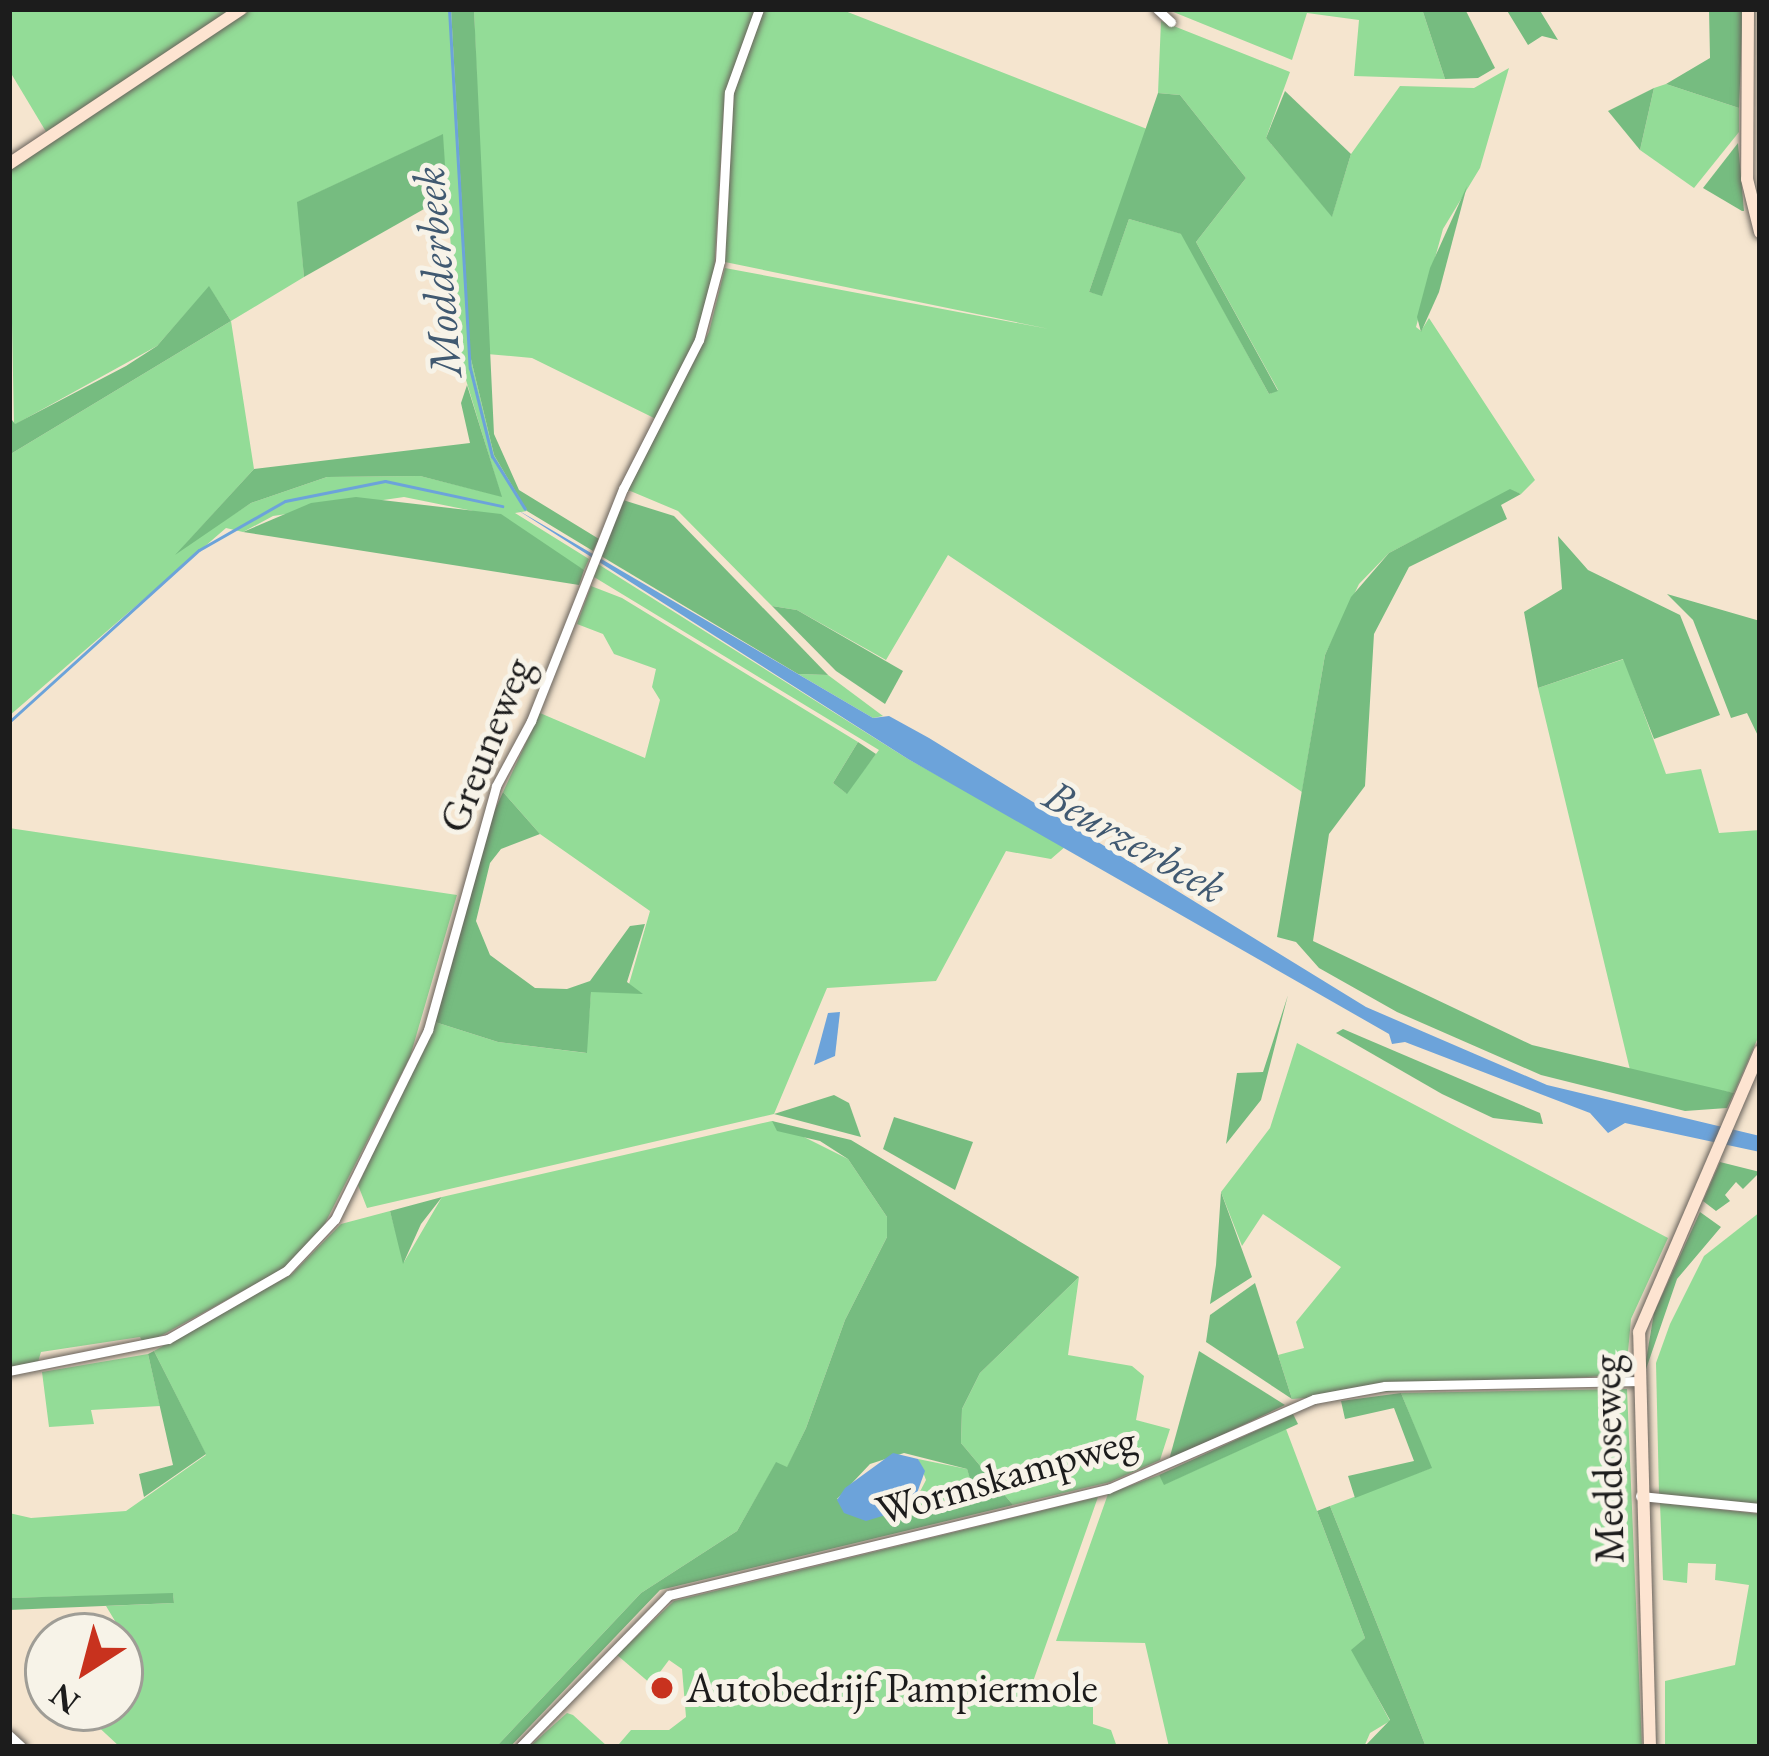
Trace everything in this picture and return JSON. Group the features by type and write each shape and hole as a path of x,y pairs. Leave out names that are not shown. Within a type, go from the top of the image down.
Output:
{"street":[{"path":"9,164 242,9"},
{"name":"Greuneweg","path":"9,1371 168,1339 286,1271 325,1234 428,1030 488,808 708,312 722,241 729,92 759,9"},
{"path":"1157,9 1171,22"},
{"path":"1748,9 1748,190 1760,232"},
{"name":"Meddoseweg","path":"1650,1747 1636,1381 1648,1304 1760,1052"},
{"name":"Wormskampweg","path":"520,1747 669,1595 1108,1489 1313,1399 1385,1386 1636,1381"},
{"path":"1639,1496 1760,1508"},
{"path":"9,1736 22,1747"}],"green space":[{"path":"9,9 233,9 48,135 9,70"},
{"path":"252,9 451,9 470,355 494,455 527,511 515,513 589,559 584,570 473,511 404,497 273,516 243,532 226,528 9,716 9,455 231,321 209,287 157,346 14,425 9,169","holes":["442,135 460,360 501,496 420,476 327,477 251,503 182,548 254,469 231,321 304,277 298,202"]},
{"path":"451,9 474,9 494,434 519,490 599,539 593,551 527,511 494,455 470,355"},
{"path":"474,9 755,9 724,104 712,307 656,419 532,358 487,354"},
{"path":"764,9 840,9 1147,129 1089,292 1102,295 1129,219 1182,234 1269,394 1278,390 1196,242 1246,178 1180,95 1158,93 1161,21 1290,72 1266,138 1332,216 1351,154 1400,86 1474,88 1509,68 1480,168 1443,229 1416,327 1421,331 1429,318 1535,480 1521,494 1510,490 1389,553 1359,584 1325,655 1302,792 948,555 886,660 797,610 772,606 678,511 628,490 709,332 725,268 1049,329 725,262 734,93"},
{"path":"1166,9 1422,9 1445,79 1354,76 1359,20 1307,13 1292,60"},
{"path":"1422,9 1465,9 1495,68 1478,78 1445,79"},
{"path":"1506,9 1539,9 1558,40 1542,36 1528,45"},
{"path":"1709,9 1743,9 1739,108 1666,84 1710,58"},
{"path":"1666,84 1739,108 1739,132 1694,188 1640,150 1654,88"},
{"path":"1654,88 1640,150 1608,111"},
{"path":"1285,91 1351,154 1332,217 1266,138"},
{"path":"1158,93 1180,95 1246,178 1196,242 1278,391 1269,394 1181,234 1129,219 1102,296 1089,292"},
{"path":"443,134 447,196 304,277 297,202"},
{"path":"1738,143 1744,211 1703,188"},
{"path":"1467,186 1439,292 1421,332 1417,317 1430,268"},
{"path":"209,286 231,321 9,455 9,416 15,424 157,346"},
{"path":"467,385 502,497 420,476 327,477 251,503 175,555 254,469 470,443 461,403"},
{"path":"1510,489 1521,494 1501,505 1507,519 1409,567 1374,634 1365,786 1329,834 1313,941 1532,1045 1734,1093 1727,1108 1685,1111 1541,1075 1397,1012 1319,968 1296,942 1277,937 1325,655 1351,597 1389,553"},
{"path":"356,497 501,514 584,570 579,585 243,532 311,503"},
{"path":"623,500 674,516 828,675 798,674 601,556"},
{"path":"1558,536 1588,570 1680,615 1720,715 1654,739 1623,659 1538,688 1524,612 1562,589"},
{"path":"598,564 908,759 1066,846 1051,859 1006,851 936,981 827,988 774,1114 367,1208 358,1185 435,1022 498,1042 586,1053 591,991 629,984 650,911 540,834 503,792 540,713 645,758 660,700 652,687 656,669 614,654 603,634 577,624 591,586 622,598 858,742 833,783 846,793 879,750 594,577"},
{"path":"1667,594 1760,621 1760,740 1747,713 1731,718 1693,620"},
{"path":"772,606 797,610 903,671 885,704 836,671"},
{"path":"1624,659 1666,774 1701,769 1719,833 1760,830 1760,1033 1734,1093 1631,1074 1538,688"},
{"path":"798,674 828,675 883,716 873,718"},
{"path":"858,742 876,754 847,794 833,783"},
{"path":"503,792 540,834 501,849 490,863 476,921 490,955 535,988 567,989 590,981 630,926 645,924 627,982 643,994 591,992 587,1053 498,1042 435,1022 484,834"},
{"path":"9,828 457,895 410,1057 319,1235 290,1265 144,1345 140,1337 41,1352 38,1362 9,1367"},
{"path":"1288,995 1261,1100 1226,1144 1237,1073 1263,1072"},
{"path":"1343,1029 1540,1113 1543,1124 1493,1118 1442,1094 1336,1033"},
{"path":"1297,1043 1668,1238 1631,1319 1626,1374 1292,1399 1278,1355 1304,1348 1296,1322 1341,1267 1263,1214 1242,1246 1221,1192 1270,1128"},
{"path":"834,1095 849,1103 861,1137 774,1114"},
{"path":"894,1117 973,1142 955,1190 883,1149"},
{"path":"772,1121 848,1159 887,1217 887,1237 845,1320 787,1468 776,1463 737,1531 641,1593 496,1747 120,1747 104,1732 144,1732 144,1612 110,1612 106,1606 174,1603 173,1594 9,1598 9,1513 31,1518 126,1511 206,1455 154,1351 292,1274 341,1224 390,1211 404,1262 442,1197"},
{"path":"772,1121 851,1140 1079,1277 980,1373 962,1409 961,1443 1013,1505 660,1590 510,1747 496,1747 641,1593 737,1531 776,1462 787,1467 806,1428 845,1320 887,1237 887,1217 848,1159 820,1141 777,1131","holes":["904,1453 967,1469 975,1495 903,1513 837,1499 870,1464"]},
{"path":"1720,1162 1760,1172 1743,1189 1736,1182 1725,1195 1730,1201 1716,1211 1703,1201"},
{"path":"1221,1192 1252,1277 1210,1304 1216,1265"},
{"path":"442,1197 421,1224 403,1264 390,1211"},
{"path":"1700,1212 1721,1227 1677,1279 1643,1378 1654,1313"},
{"path":"1760,1212 1760,1506 1659,1494 1656,1363 1704,1256"},
{"path":"1079,1277 1068,1355 1132,1366 1144,1376 1136,1420 1170,1429 1160,1460 1110,1482 1013,1505 961,1443 962,1409 980,1373"},
{"path":"1255,1283 1292,1399 1206,1342 1210,1315"},
{"path":"154,1351 206,1454 144,1497 139,1474 173,1465 148,1354"},
{"path":"1199,1351 1285,1405 1169,1460"},
{"path":"148,1354 160,1406 91,1410 94,1424 49,1427 42,1372"},
{"path":"1627,1389 1642,1747 1426,1747 1330,1506 1431,1468 1401,1393"},
{"path":"1401,1393 1432,1468 1355,1498 1348,1476 1414,1461 1394,1408 1345,1419 1341,1401"},
{"path":"1293,1414 1298,1424 1164,1485 1159,1475"},
{"path":"1286,1429 1365,1638 1352,1650 1390,1721 1370,1733 1364,1747 1169,1747 1145,1643 1056,1641 1108,1494 1159,1475 1165,1484"},
{"path":"918,1459 967,1469 976,1495 912,1507 926,1480"},
{"path":"1098,1497 1029,1693 1093,1702 1093,1724 1111,1730 1117,1747 619,1744 631,1730 669,1730 686,1717 682,1669 669,1660 651,1684 617,1655 674,1601"},
{"path":"1660,1503 1760,1514 1760,1747 1665,1747 1665,1681 1735,1665 1749,1585 1715,1580 1716,1564 1688,1563 1687,1583 1663,1580"},
{"path":"1330,1506 1426,1747 1364,1747 1390,1720 1351,1650 1365,1638 1317,1511"},
{"path":"173,1593 174,1603 9,1610 9,1598"},
{"path":"567,1713 573,1715 608,1747 529,1747"}],"water":[{"name":"Beurzerbeek","path":"516,509 873,718 889,716 929,738 1366,1007 1547,1085 1760,1136 1760,1152 1625,1123 1608,1133 1590,1113 1405,1042 1392,1044 1389,1034 908,759"},
{"path":"840,1012 835,1056 814,1065 828,1013"},
{"path":"893,1453 918,1459 925,1471 912,1507 866,1521 844,1513 837,1500 845,1488"}],"waterway":[{"name":"Modderbeek","path":"449,9 470,368 492,456 525,509"},
{"name":"Beurzerbeek","path":"9,722 199,550 285,501 385,481 502,506"}],"place":[{"name":"Autobedrijf Pampiermole","path":"662,1688"}]}
